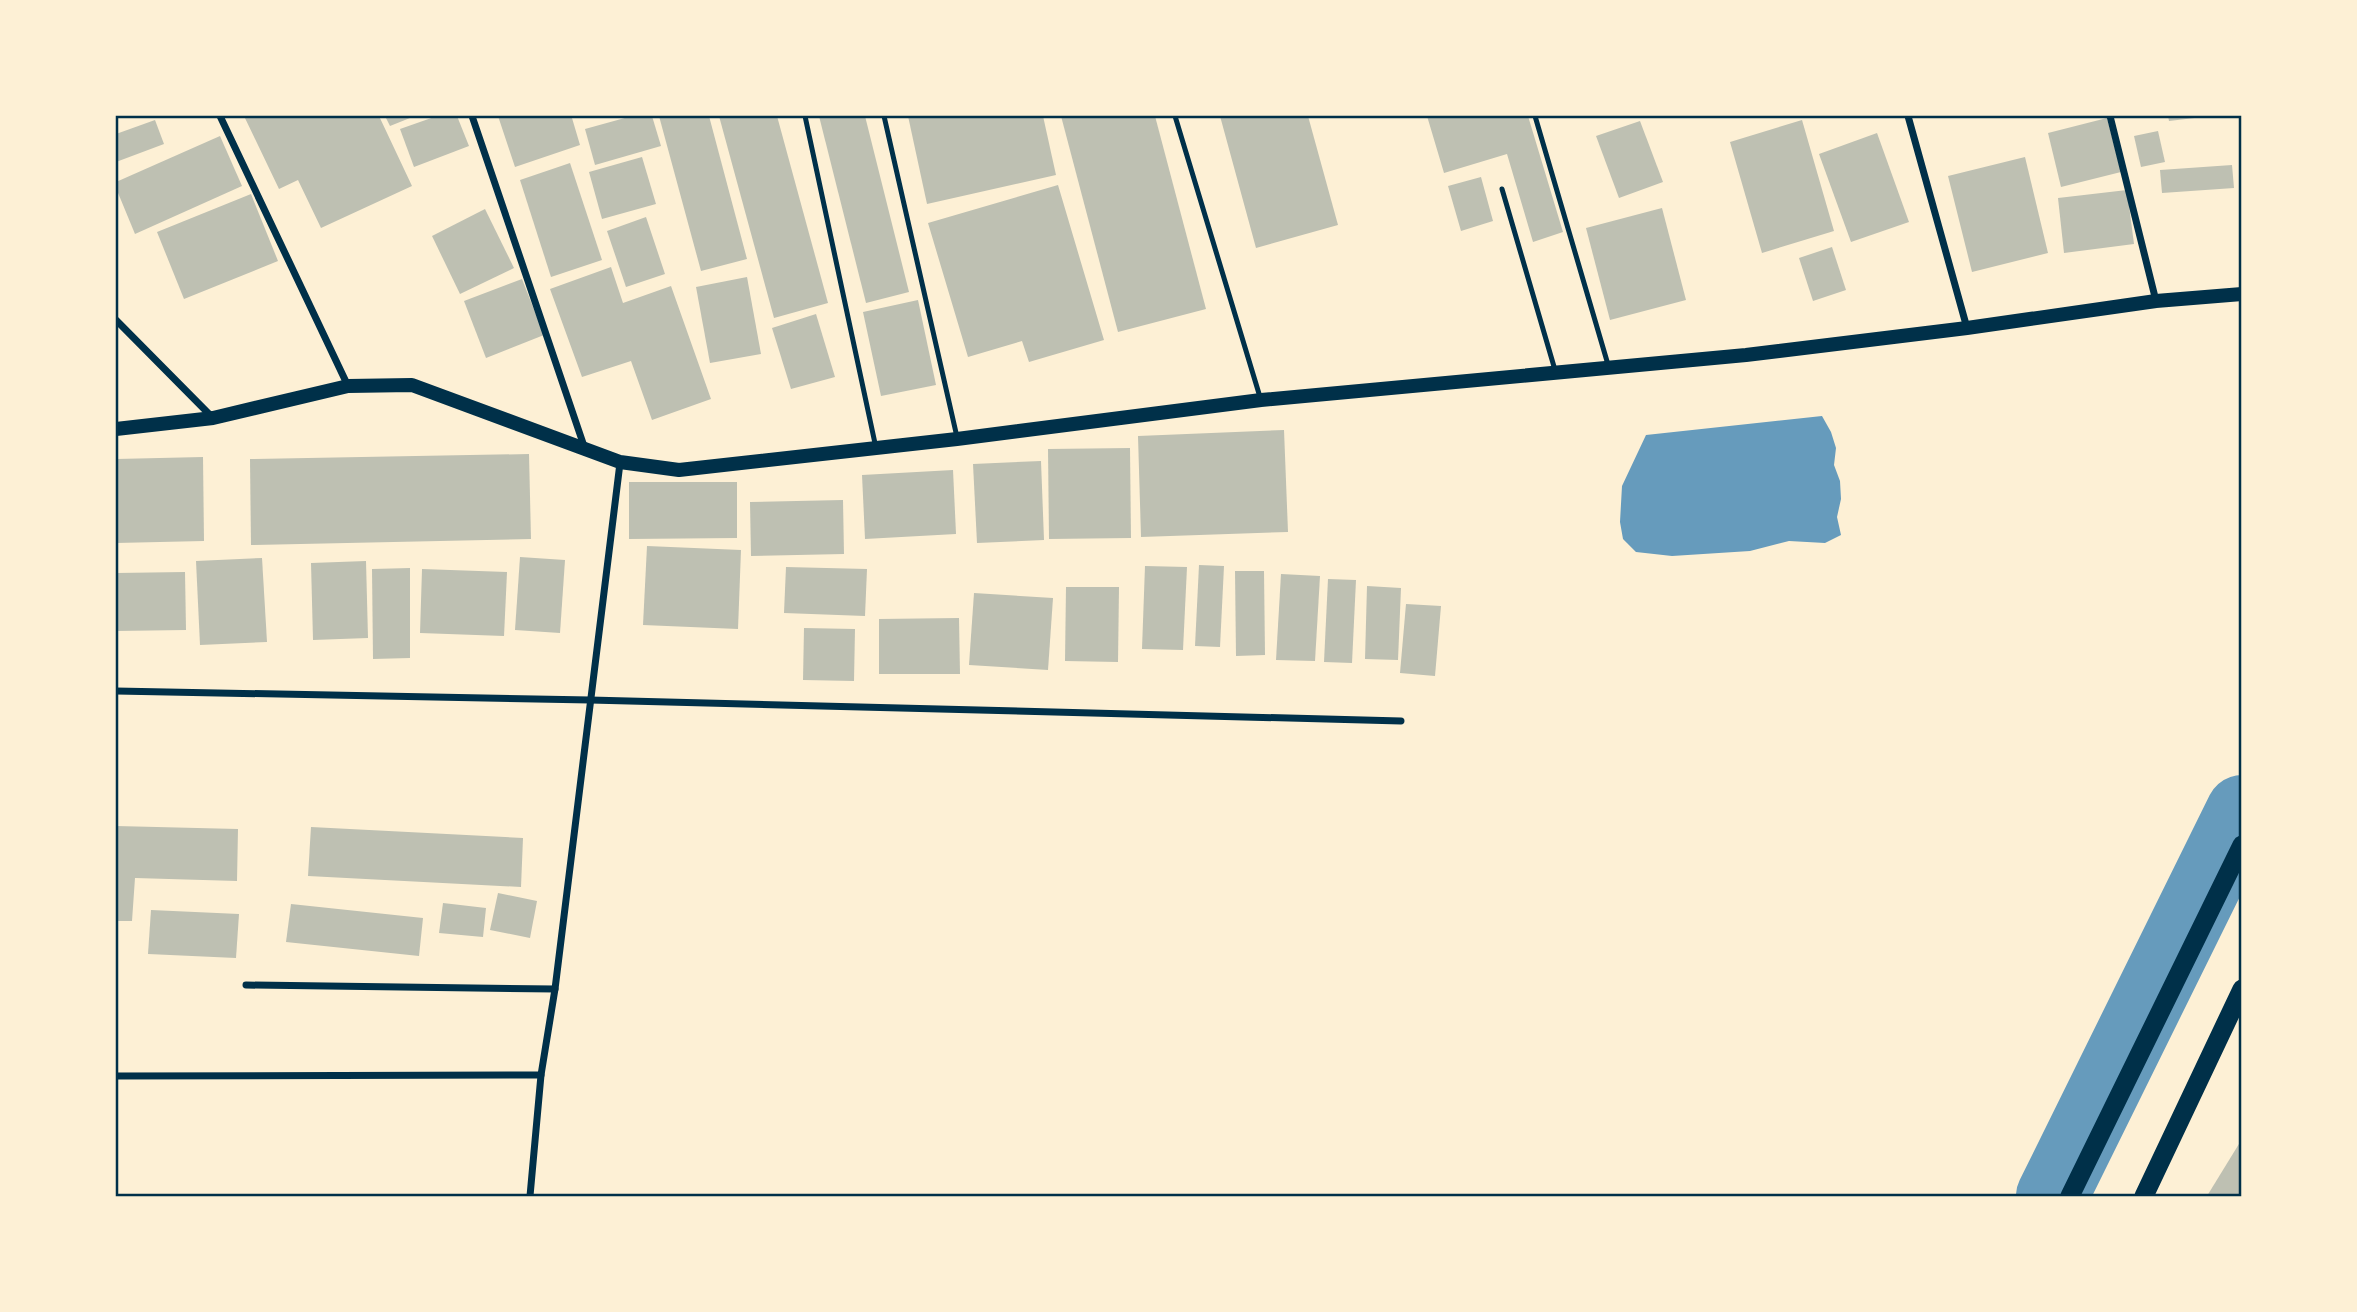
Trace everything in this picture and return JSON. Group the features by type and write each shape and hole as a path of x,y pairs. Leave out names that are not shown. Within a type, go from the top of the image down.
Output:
{"highway":[{"path":"2070,1196 2242,845"},
{"path":"2144,1196 2242,989"}],"main road":[{"path":"116,429 213,418 348,386 412,385 620,462 679,470 957,439 1261,400 1746,355 2156,301 2242,294"}],"street":[{"path":"220,116 348,386"},
{"path":"472,116 585,449"},
{"path":"1908,116 1966,328"},
{"path":"2110,116 2156,301"},
{"path":"116,320 213,418"},
{"path":"530,1196 541,1075 555,989 620,462"},
{"path":"116,691 1401,721"},
{"path":"246,985 555,989"},
{"path":"116,1076 541,1075"}],"lane":[{"path":"806,116 876,448"},
{"path":"884,116 957,439"},
{"path":"1175,116 1261,400"},
{"path":"1535,116 1609,368"},
{"path":"1502,189 1555,373"}],"water":[{"path":"1822,416 1836,448 1834,465 1840,481 1841,499 1837,517 1841,535 1825,543 1789,541 1750,551 1672,556 1636,552 1623,539 1620,522 1622,486 1646,435"}],"building":[{"path":"244,116 379,116 412,186 321,228 298,180 279,189"},
{"path":"385,116 415,116 390,126"},
{"path":"437,116 457,116 469,146 414,167 400,129"},
{"path":"498,116 579,116 572,118 580,145 515,167"},
{"path":"632,116 652,116 661,146 595,165 585,129"},
{"path":"659,116 709,116 747,259 701,271"},
{"path":"719,116 777,116 828,303 774,318"},
{"path":"819,116 865,116 909,292 866,303"},
{"path":"908,116 1043,116 1056,175 927,204"},
{"path":"1061,116 1155,116 1206,309 1118,332"},
{"path":"1220,116 1308,116 1338,225 1256,248"},
{"path":"1427,116 1528,116 1563,232 1533,242 1507,154 1444,173"},
{"path":"2168,116 2203,116 2203,117 2169,121"},
{"path":"2107,118 2121,172 2061,187 2048,133"},
{"path":"155,120 164,144 116,162 116,134"},
{"path":"1802,120 1834,231 1762,253 1730,142"},
{"path":"1640,121 1663,182 1619,198 1596,136"},
{"path":"2158,131 2165,162 2141,167 2134,136"},
{"path":"1877,133 1909,222 1851,242 1819,154"},
{"path":"220,136 242,186 135,234 116,182"},
{"path":"642,157 656,204 602,219 589,172"},
{"path":"2025,157 2048,253 1972,272 1948,176"},
{"path":"570,163 602,260 551,277 520,180"},
{"path":"2232,165 2234,188 2162,193 2160,170"},
{"path":"1481,177 1493,221 1461,231 1448,186"},
{"path":"1058,185 1104,340 1029,362 1022,341 968,357 928,223"},
{"path":"2127,190 2134,244 2064,253 2058,198"},
{"path":"251,194 278,261 184,299 157,232"},
{"path":"1662,208 1686,300 1610,320 1586,228"},
{"path":"485,209 514,268 460,294 432,236"},
{"path":"646,217 665,274 626,287 607,231"},
{"path":"1832,247 1846,290 1813,301 1799,258"},
{"path":"611,267 623,303 671,286 711,399 652,420 631,361 582,377 550,289"},
{"path":"747,277 761,354 710,363 696,287"},
{"path":"522,279 544,335 486,358 464,301"},
{"path":"918,300 936,385 881,396 863,312"},
{"path":"816,314 835,377 791,389 772,328"},
{"path":"1284,430 1288,532 1141,537 1138,436"},
{"path":"1130,448 1131,538 1049,539 1048,449"},
{"path":"529,454 531,539 251,545 250,459"},
{"path":"203,457 204,541 116,543 116,459"},
{"path":"1041,461 1044,540 977,543 973,464"},
{"path":"953,470 956,534 865,539 862,475"},
{"path":"629,482 737,482 737,538 629,539"},
{"path":"843,500 844,554 751,556 750,502"},
{"path":"647,546 741,550 738,629 643,625"},
{"path":"520,557 565,560 560,633 515,630"},
{"path":"262,558 267,642 200,645 196,561"},
{"path":"366,561 368,638 313,640 311,563"},
{"path":"1199,565 1224,566 1220,647 1195,646"},
{"path":"1145,566 1187,567 1183,650 1142,649"},
{"path":"786,567 867,569 865,616 784,613"},
{"path":"410,568 410,658 373,659 372,569"},
{"path":"422,569 507,572 504,636 420,633"},
{"path":"1235,571 1264,571 1265,655 1236,656"},
{"path":"185,572 186,630 116,631 116,573"},
{"path":"1281,574 1320,576 1315,661 1276,660"},
{"path":"1328,579 1356,580 1352,663 1324,662"},
{"path":"1367,586 1401,588 1398,660 1365,659"},
{"path":"1066,587 1119,587 1118,662 1065,661"},
{"path":"974,593 1053,598 1048,670 969,665"},
{"path":"1406,604 1441,606 1435,676 1400,673"},
{"path":"959,618 960,674 879,674 879,619"},
{"path":"804,628 855,629 854,681 803,680"},
{"path":"116,826 238,829 237,881 135,878 132,921 116,921"},
{"path":"311,827 523,838 521,887 308,876"},
{"path":"498,893 537,901 530,938 490,930"},
{"path":"443,903 486,908 483,937 439,933"},
{"path":"291,904 423,918 419,956 286,942"},
{"path":"151,910 239,914 236,958 148,954"},
{"path":"2242,1139 2242,1196 2207,1196"}],"waterway":[{"path":"2052,1196 2242,811"}]}
